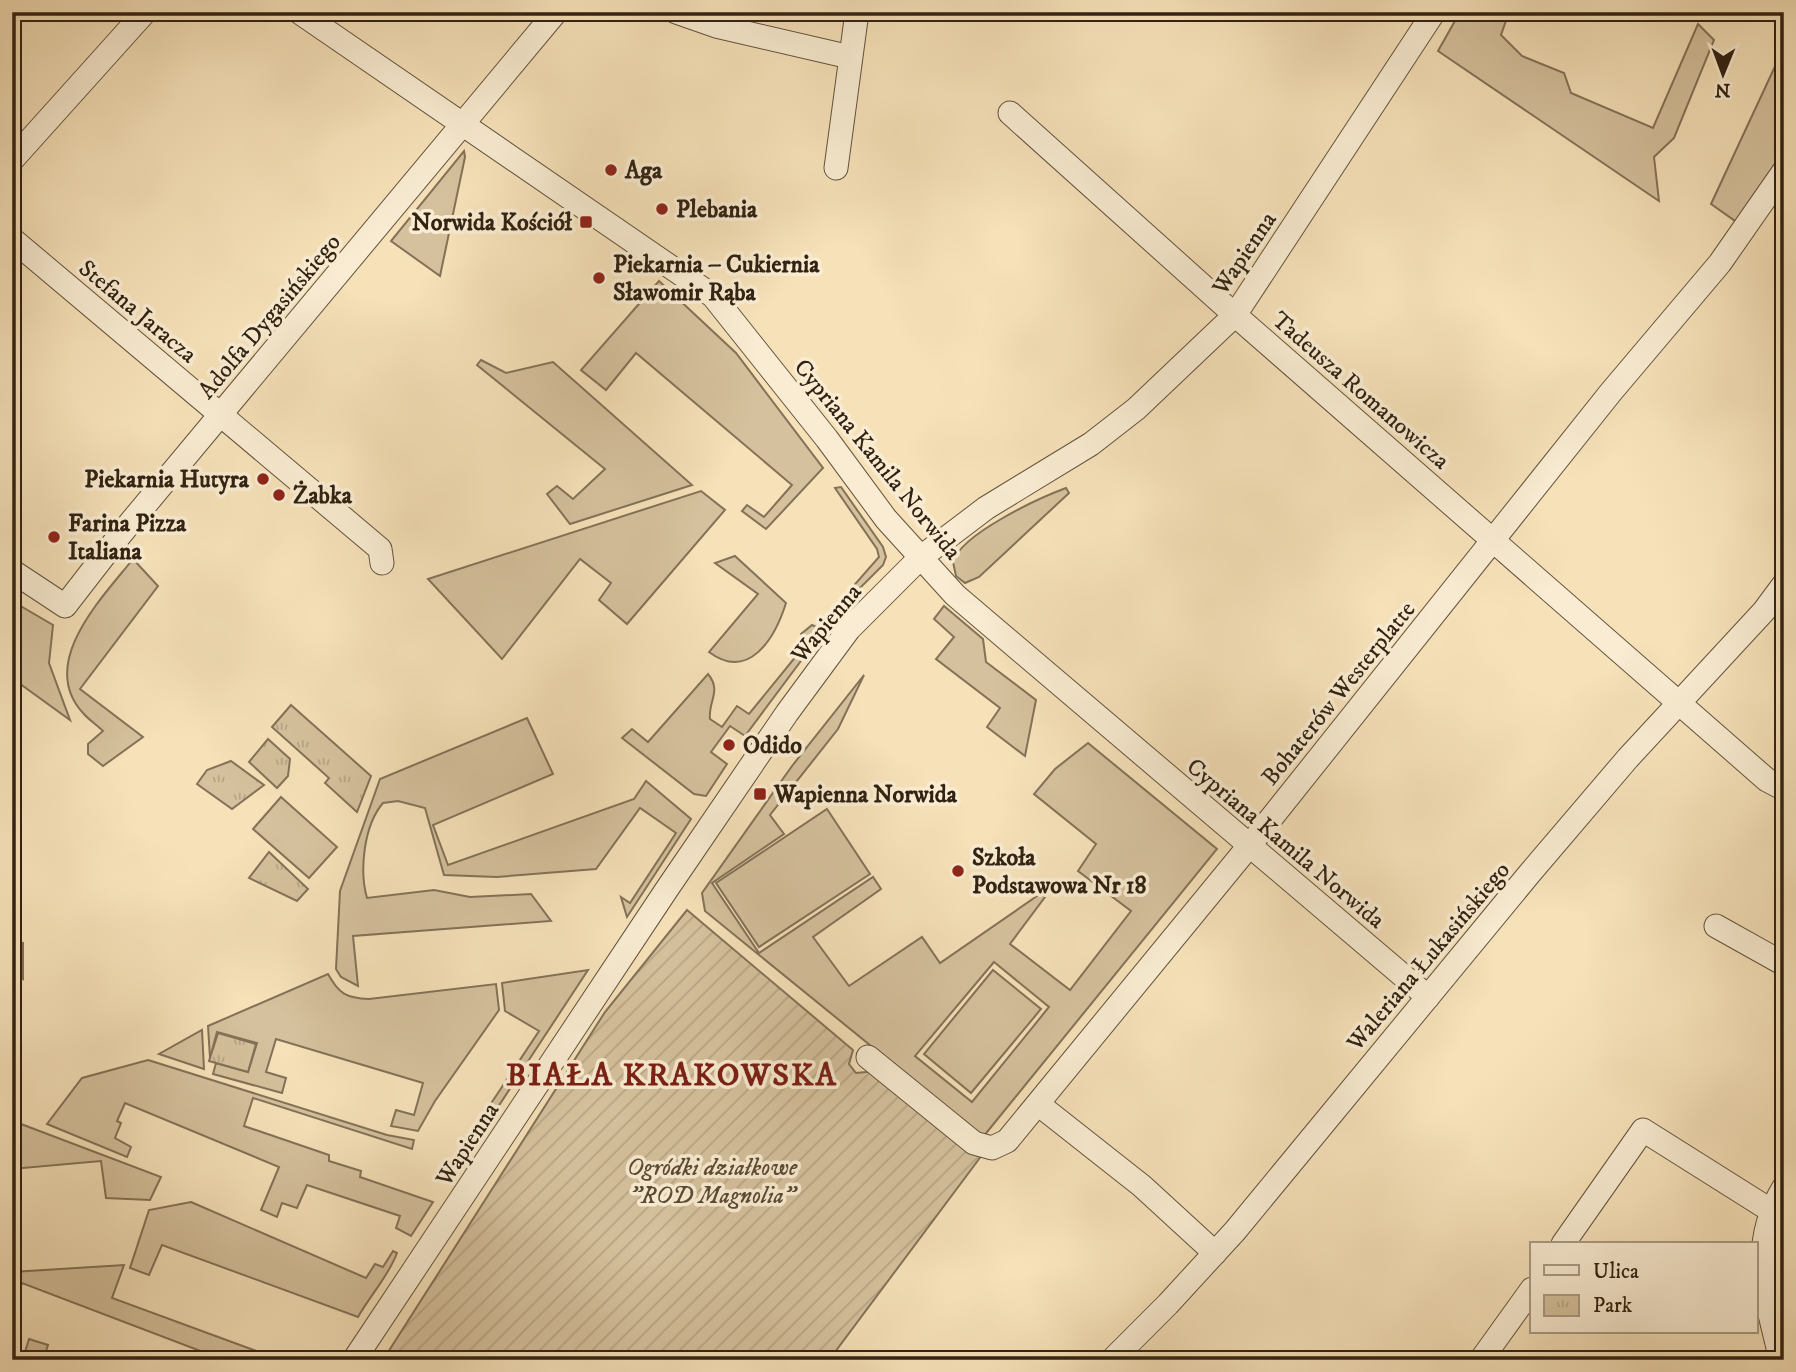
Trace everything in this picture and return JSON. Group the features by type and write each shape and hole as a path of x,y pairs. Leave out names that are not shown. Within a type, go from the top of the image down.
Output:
{"street":[{"path":"12,160 145,12"},
{"name":"Cypriana Kamila Norwida","path":"299,12 713,296 827,439 886,519 955,595 1428,997"},
{"name":"Adolfa Dygasińskiego","path":"12,571 65,606 556,12"},
{"path":"676,12 716,26 850,57"},
{"path":"836,168 857,12"},
{"name":"Wapienna","path":"354,1360 787,713 849,629 920,558 986,508 1091,444 1136,409 1235,315 1434,12"},
{"name":"Tadeusza Romanowicza","path":"1010,113 1493,541 1681,702 1767,780 1784,789"},
{"name":"Bohaterów Westerplatte","path":"868,1057 974,1143 1000,1146 1007,1140 1249,846 1611,392 1720,263 1784,171"},
{"name":"Stefana Jaracza","path":"12,239 380,549 382,563"},
{"name":"Waleriana Łukasińskiego","path":"1112,1360 1215,1253 1610,779 1764,611 1784,584"},
{"path":"1716,926 1784,964"},
{"path":"1038,1104 1142,1186 1215,1253"},
{"path":"1564,1242 1643,1130 1770,1210"},
{"path":"1781,1360 1764,1292 1761,1253 1770,1210 1784,1188"},
{"path":"1481,1360 1530,1292"}],"green space":[{"path":"1460,12 1509,12 1501,35 1522,56 1564,73 1571,93 1653,128 1698,24 1714,40 1674,138 1654,157 1659,201 1438,51"},
{"path":"1777,62 1784,65 1784,155 1738,223 1711,204"},
{"path":"464,151 465,157 440,276 391,241"},
{"path":"659,281 736,353 823,468 766,529 742,511 747,505 764,517 792,485 636,353 606,390 581,370"},
{"path":"481,360 506,373 553,362 692,485 570,524 547,494 557,486 573,499 605,469 477,365"},
{"path":"841,487 883,547 886,557 883,565 846,602 842,599 879,557 877,549 835,488"},
{"path":"1066,488 1069,493 979,577 965,583 956,576 953,562 970,540 1002,518"},
{"path":"701,491 725,510 627,624 599,600 611,583 580,559 502,659 428,579"},
{"path":"735,556 786,603 767,642 748,659 736,662 723,660 709,652 758,594 715,563"},
{"path":"133,559 158,586 80,689 143,737 103,766 88,754 88,744 103,731 83,713 71,694 67,673 70,653 79,632 91,612"},
{"path":"12,601 53,625 49,663 70,720 12,678"},
{"path":"944,606 983,639 986,662 1036,700 1025,756 987,727 1000,708 936,659 954,637 934,619"},
{"path":"812,625 824,630 745,736 730,726 711,752 727,764 706,796 694,794 622,738 632,729 648,742 708,674 714,686 710,719 722,727 737,706 749,714 806,644 801,634"},
{"path":"864,675 838,729 770,815 784,834 712,883 759,953 873,877 881,889 813,937 849,986 922,937 940,963 1040,894 1045,897 1010,944 1070,990 1131,911 1078,871 1096,844 1034,794 1055,769 1088,743 1217,849 983,1137 705,911 702,893 792,766","holes":["994,962 1049,1007 972,1102 915,1056"]},
{"path":"291,705 371,776 357,812 325,783 329,778 272,727"},
{"path":"527,718 553,774 433,825 448,865 634,799 646,781 691,819 627,917 621,897 630,903 676,833 640,808 596,869 497,877 444,875 425,808 398,801 383,803 367,835 363,874 367,898 434,890 470,897 531,894 551,921 353,936 358,986 341,977 336,969 340,891 380,779"},
{"path":"268,739 290,759 288,776 277,788 249,762"},
{"path":"231,761 264,785 232,809 197,784 207,770"},
{"path":"281,797 337,847 309,878 253,829"},
{"path":"827,809 870,874 759,947 716,883"},
{"path":"269,852 308,889 297,901 249,878"},
{"name":"Ogródki działkowe \"ROD Magnolia\"","path":"687,910 853,1050 849,1064 856,1073 877,1071 982,1155 829,1360 383,1360 605,1012"},
{"path":"12,939 23,943 23,979 12,971"},
{"path":"588,970 496,1110 490,1105 539,1031 505,1011 502,983"},
{"path":"993,970 1041,1009 971,1093 924,1054"},
{"path":"328,974 344,994 369,999 496,984 499,1010 435,1101 418,1131 391,1126 396,1110 414,1115 423,1083 276,1039 266,1072 286,1078 282,1093 213,1074 216,1063 248,1072 257,1043 217,1032 210,1058 208,1026"},
{"path":"202,1030 204,1069 159,1054"},
{"path":"218,1033 256,1044 248,1072 209,1061"},
{"path":"148,1060 387,1135 414,1140 412,1149 253,1098 244,1126 329,1155 329,1161 361,1171 360,1177 433,1202 411,1236 396,1228 400,1216 307,1185 297,1208 282,1203 277,1217 261,1210 279,1167 125,1103 117,1121 121,1123 115,1138 131,1147 127,1157 47,1124 82,1078"},
{"path":"21,1124 161,1177 150,1200 106,1198 101,1161 12,1169 12,1127"},
{"path":"191,1202 366,1278 375,1264 383,1267 393,1251 397,1253 358,1317 162,1245 149,1275 130,1268 149,1210"},
{"path":"124,1265 112,1298 281,1360 224,1360 22,1283 12,1310 12,1272"},
{"path":"29,1339 48,1345 43,1360 32,1360 25,1352"}],"place":[{"name":"Aga","path":"611,170"},
{"name":"Plebania","path":"662,209"},
{"name":"Norwida Kościół","path":"586,222"},
{"name":"Piekarnia – Cukiernia Sławomir Rąba","path":"599,278"},
{"name":"Piekarnia Hutyra","path":"263,479"},
{"name":"Żabka","path":"279,495"},
{"name":"Farina Pizza Italiana","path":"54,537"},
{"name":"Odido","path":"729,745"},
{"name":"Wapienna Norwida","path":"760,794"},
{"name":"Szkoła Podstawowa Nr 18","path":"958,871"}],"district":[{"name":"BIAŁA KRAKOWSKA","path":"672,1074"}]}
